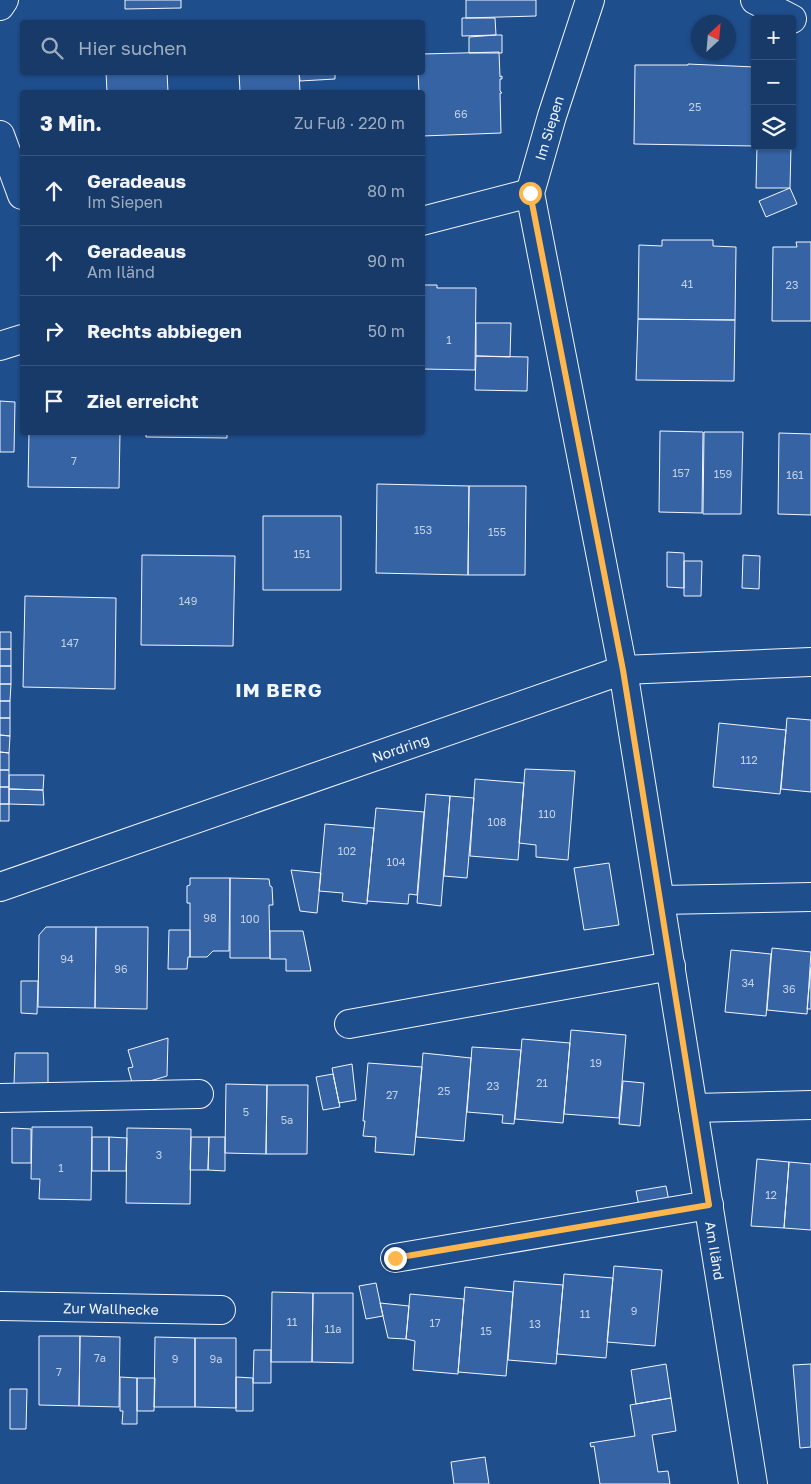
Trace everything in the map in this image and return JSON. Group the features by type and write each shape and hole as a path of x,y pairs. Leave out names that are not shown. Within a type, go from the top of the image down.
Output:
{"street":[{"path":"0,6 4,0"},
{"name":"Im Siepen","path":"590,0 552,116 530,193 623,670"},
{"path":"755,0 784,15"},
{"path":"796,22 811,32"},
{"path":"0,135 20,190"},
{"path":"425,219 530,193"},
{"path":"0,346 20,339"},
{"name":"Nordring","path":"0,887 623,670 811,662"},
{"name":"Am Iländ","path":"623,670 753,1484"},
{"path":"660,900 811,897"},
{"path":"349,1024 671,966"},
{"path":"0,1098 199,1094"},
{"path":"693,1108 811,1105"},
{"path":"395,1258 709,1205"},
{"name":"Zur Wallhecke","path":"0,1306 221,1310"}],"building":[{"path":"125,0 181,0 181,8 125,9"},
{"path":"466,0 536,0 536,16 466,18"},
{"path":"462,18 495,18 496,35 462,36"},
{"path":"502,35 502,53 469,53 469,37"},
{"path":"499,52 500,77 502,76 502,79 500,79 500,91 502,93 500,93 501,133 425,136 425,90 419,90 418,75 425,75 425,54"},
{"path":"635,65 751,67 751,146 634,144"},
{"path":"106,75 167,75 168,90 107,90"},
{"path":"239,75 299,75 300,90 240,90"},
{"path":"299,75 335,75 335,79 300,81"},
{"path":"757,150 791,150 790,188 756,188"},
{"path":"790,188 797,204 766,217 759,201"},
{"path":"662,240 713,240 713,246 736,247 735,320 638,319 639,245 662,246"},
{"path":"796,242 811,242 811,321 772,321 773,247 797,247"},
{"path":"425,285 437,285 437,288 476,288 475,370 425,369"},
{"path":"638,319 735,320 734,381 636,380"},
{"path":"476,323 511,323 510,357 476,356"},
{"path":"476,356 528,357 527,391 475,390"},
{"path":"0,401 15,402 14,452 0,452"},
{"path":"660,431 703,432 702,513 659,512"},
{"path":"704,432 743,432 741,514 703,514"},
{"path":"779,433 811,434 811,515 778,514"},
{"path":"29,435 120,435 119,488 28,487"},
{"path":"146,435 227,435 227,438 146,437"},
{"path":"377,484 469,486 468,575 376,573"},
{"path":"469,486 526,486 525,575 468,575"},
{"path":"263,516 341,516 341,590 263,590"},
{"path":"667,552 684,553 684,588 667,587"},
{"path":"142,555 235,556 233,646 141,645"},
{"path":"743,555 760,556 759,589 742,588"},
{"path":"684,561 702,561 701,596 684,596"},
{"path":"25,596 116,598 115,689 23,687"},
{"path":"0,632 11,632 11,649 0,649"},
{"path":"0,649 11,649 11,666 0,666"},
{"path":"0,666 11,666 11,684 0,684"},
{"path":"0,684 11,684 10,701 0,701"},
{"path":"0,701 10,701 10,718 0,718"},
{"path":"0,718 10,718 10,736 0,735"},
{"path":"787,718 811,720 811,792 781,789"},
{"path":"719,723 786,730 780,794 713,787"},
{"path":"0,735 10,736 9,753 0,752"},
{"path":"0,752 9,753 9,770 0,770"},
{"path":"525,769 575,771 568,860 536,857 536,845 519,843"},
{"path":"0,770 9,770 9,787 0,787"},
{"path":"9,775 44,775 43,790 9,789"},
{"path":"475,779 524,783 518,860 470,856"},
{"path":"0,787 9,787 9,804 0,804"},
{"path":"9,789 43,790 44,805 9,804"},
{"path":"426,794 450,796 441,906 417,903"},
{"path":"450,796 474,798 467,878 444,876"},
{"path":"0,804 9,804 9,821 0,821"},
{"path":"376,808 424,812 417,895 409,894 408,904 367,901"},
{"path":"325,824 374,828 367,904 342,901 343,893 319,891"},
{"path":"609,863 619,925 584,930 574,868"},
{"path":"291,870 321,873 317,913 300,911"},
{"path":"190,878 230,878 229,951 213,951 207,957 190,957 190,903 187,903 187,886 190,885"},
{"path":"230,878 269,879 270,886 272,887 273,905 269,905 270,958 230,958"},
{"path":"46,927 96,927 95,1008 38,1007 39,935"},
{"path":"96,927 148,927 147,1009 95,1008"},
{"path":"169,930 190,930 190,957 188,957 187,969 168,969"},
{"path":"270,931 303,931 311,971 286,971 286,959 270,959"},
{"path":"772,948 811,952 807,1014 767,1010"},
{"path":"731,950 771,954 766,1016 725,1012"},
{"path":"811,967 811,1009 807,1009"},
{"path":"21,981 38,981 37,1014 21,1013"},
{"path":"571,1030 626,1035 619,1118 564,1114"},
{"path":"168,1038 167,1076 133,1086 128,1068 133,1067 128,1050"},
{"path":"522,1039 570,1043 563,1123 515,1119"},
{"path":"472,1047 521,1050 514,1124 502,1123 503,1115 467,1112"},
{"path":"15,1053 48,1053 48,1086 14,1085"},
{"path":"423,1053 471,1058 464,1141 416,1137"},
{"path":"368,1063 422,1067 414,1155 375,1152 376,1137 363,1136"},
{"path":"352,1064 356,1100 339,1103 332,1068"},
{"path":"333,1074 340,1107 323,1110 316,1077"},
{"path":"623,1081 644,1083 640,1126 619,1124"},
{"path":"226,1084 267,1085 266,1154 225,1153"},
{"path":"267,1085 308,1085 307,1154 266,1154"},
{"path":"32,1127 92,1127 91,1200 39,1199 40,1179 31,1179"},
{"path":"12,1128 31,1129 31,1163 12,1163"},
{"path":"127,1128 191,1129 190,1204 126,1203"},
{"path":"92,1137 109,1137 109,1171 92,1171"},
{"path":"109,1137 127,1138 126,1171 109,1171"},
{"path":"191,1137 209,1137 208,1170 190,1170"},
{"path":"209,1137 225,1137 225,1171 208,1170"},
{"path":"757,1159 789,1162 784,1228 751,1226"},
{"path":"789,1162 811,1164 811,1230 784,1228"},
{"path":"666,1186 670,1206 640,1211 636,1191"},
{"path":"614,1266 662,1270 655,1346 607,1342"},
{"path":"564,1274 613,1278 606,1358 557,1354"},
{"path":"514,1281 563,1285 556,1364 508,1360"},
{"path":"376,1283 383,1316 366,1319 359,1286"},
{"path":"465,1287 513,1292 506,1376 458,1372"},
{"path":"272,1292 313,1293 312,1362 271,1362"},
{"path":"313,1293 353,1293 353,1363 312,1362"},
{"path":"410,1294 464,1299 458,1374 413,1370 415,1341 406,1339"},
{"path":"380,1303 409,1306 406,1339 388,1338"},
{"path":"39,1336 80,1336 79,1406 39,1405"},
{"path":"80,1336 120,1337 119,1407 79,1406"},
{"path":"155,1337 195,1338 195,1407 154,1407"},
{"path":"195,1338 236,1338 236,1408 195,1407"},
{"path":"254,1350 271,1350 271,1383 253,1383"},
{"path":"666,1364 671,1398 636,1404 631,1370"},
{"path":"811,1364 811,1447 800,1448 793,1365"},
{"path":"120,1377 137,1378 137,1424 122,1424 123,1411 120,1411"},
{"path":"236,1377 253,1378 253,1411 236,1411"},
{"path":"137,1378 155,1378 154,1411 137,1411"},
{"path":"10,1389 27,1389 26,1429 10,1429"},
{"path":"671,1398 676,1431 652,1435 658,1472 668,1471 670,1484 600,1484 594,1446 591,1447 590,1443 635,1436 630,1405"},
{"path":"485,1457 489,1484 454,1484 451,1462"}],"district":[{"name":"IM BERG","path":"279,689"}],"route":[{"path":"395,1258 709,1205 623,670 530,193"}]}
